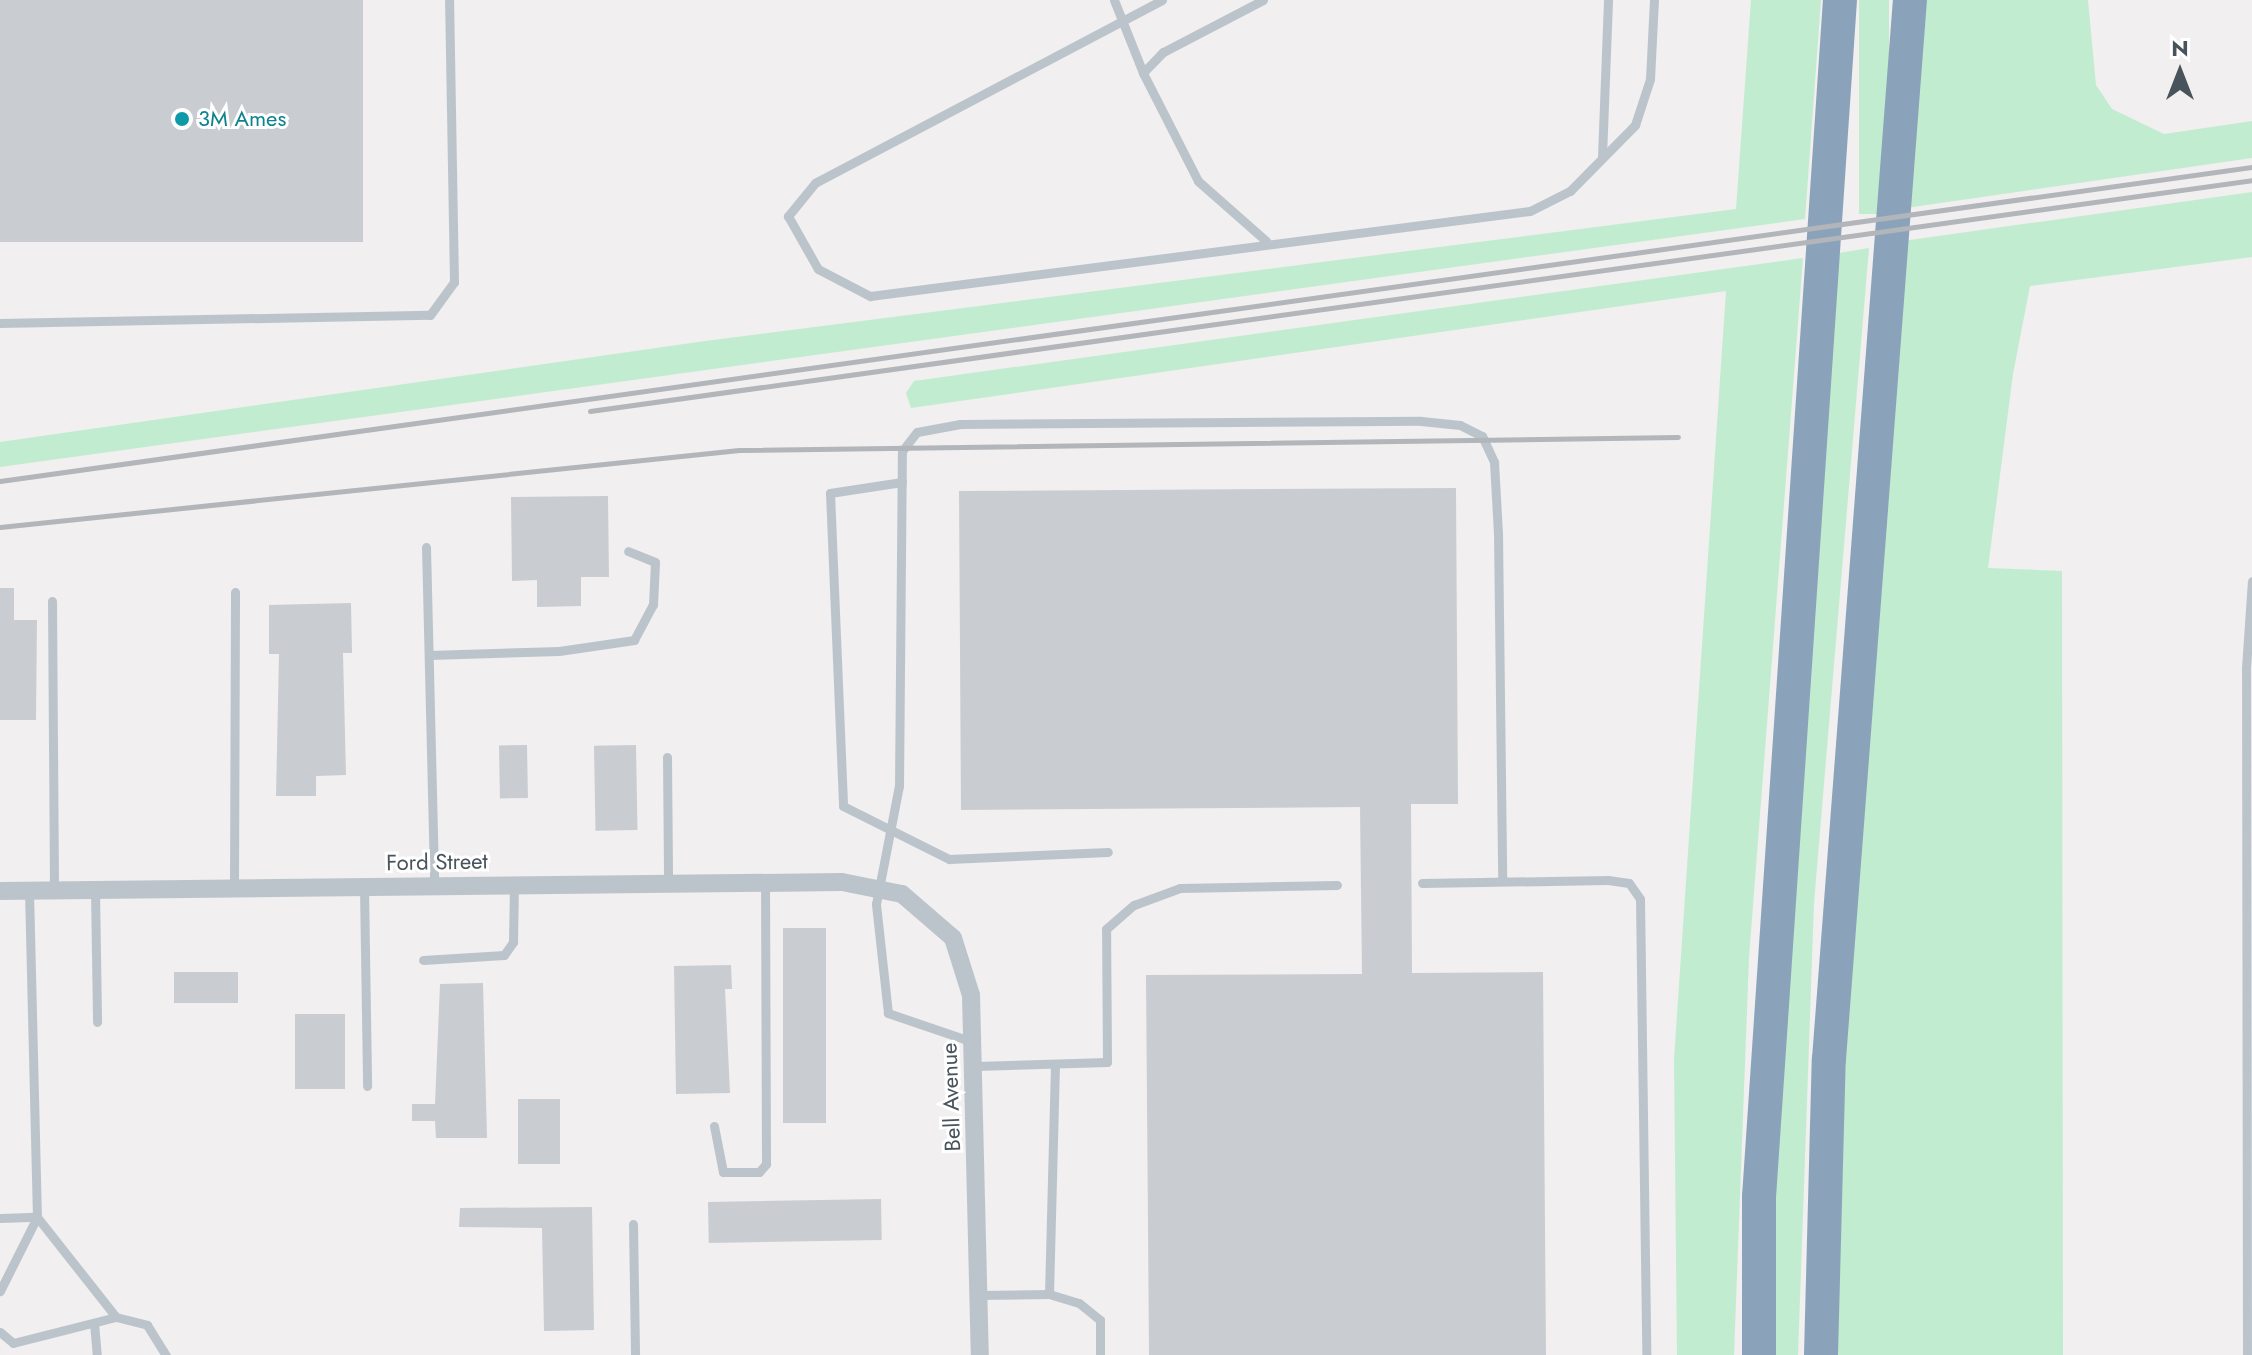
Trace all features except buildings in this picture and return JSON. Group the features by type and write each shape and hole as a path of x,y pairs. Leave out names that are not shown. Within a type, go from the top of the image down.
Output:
{"highway":[{"path":"1759,1355 1759,1197 1840,0"},
{"path":"1821,1355 1829,1059 1883,296 1910,0"}],"street":[{"name":"Ford Street","path":"0,891 765,883 875,886"},
{"name":"Bell Avenue","path":"875,886 921,904 953,938 971,995 980,1355"}],"lane":[{"path":"0,323 430,315 454,282 449,0"},
{"path":"1114,0 1120,22 1143,73 1198,181 1266,241"},
{"path":"1162,0 815,183 788,216 818,269 870,296 1252,250 1266,241 1353,238 1530,211 1570,191 1635,125 1650,79 1654,0"},
{"path":"1143,73 1163,52 1263,0"},
{"path":"1602,157 1608,0"},
{"path":"973,1043 888,1013 875,886 899,786 902,451 917,432 960,424 1421,421 1460,425 1482,436 1494,462 1498,533 1502,880"},
{"path":"902,482 830,493 843,806 949,859 1108,852"},
{"path":"426,547 434,886"},
{"path":"429,655 559,651 634,640 653,605 655,562 628,551"},
{"path":"2247,1355 2249,668 2252,581"},
{"path":"234,889 235,592"},
{"path":"52,601 54,891"},
{"path":"667,757 668,884"},
{"path":"1422,883 1608,880 1629,883 1640,899 1646,1355"},
{"path":"714,1126 723,1172 759,1172 766,1164 765,883"},
{"path":"975,1066 1107,1062 1106,929 1134,905 1180,888 1337,885"},
{"path":"423,960 504,955 513,942 514,886"},
{"path":"364,887 367,1086"},
{"path":"95,890 97,1022"},
{"path":"0,1291 37,1217 29,891"},
{"path":"1049,1294 1055,1064"},
{"path":"0,1218 37,1217"},
{"path":"37,1217 116,1317"},
{"path":"633,1224 635,1355"},
{"path":"979,1295 1049,1294 1100,1320 1100,1355"},
{"path":"13,1343 116,1317 147,1325 166,1355"},
{"path":"94,1323 97,1355"},
{"path":"0,1332 13,1343 15,1355"}],"green space":[{"path":"1751,0 1821,0 1805,219 0,467 0,442 705,341 1736,209"},
{"path":"1859,0 1889,0 1889,214 1859,214"},
{"path":"1926,0 2088,0 2096,85 2112,109 2164,134 2252,121 2252,158 1906,208"},
{"path":"2252,192 2252,257 2030,286 2013,374 1988,568 2062,571 2063,1355 1836,1355 1842,1060 1903,241"},
{"path":"1869,248 1814,903 1798,1355 1773,1355 1772,1217 1839,253"},
{"path":"1803,258 1749,957 1734,1355 1677,1355 1674,1059 1726,291 911,408 906,393 914,381"}],"railway":[{"path":"0,481 2252,167"},
{"path":"590,411 2252,180"},
{"path":"0,527 739,450 1678,437"}],"place":[{"name":"3M Ames","path":"182,119"}]}
